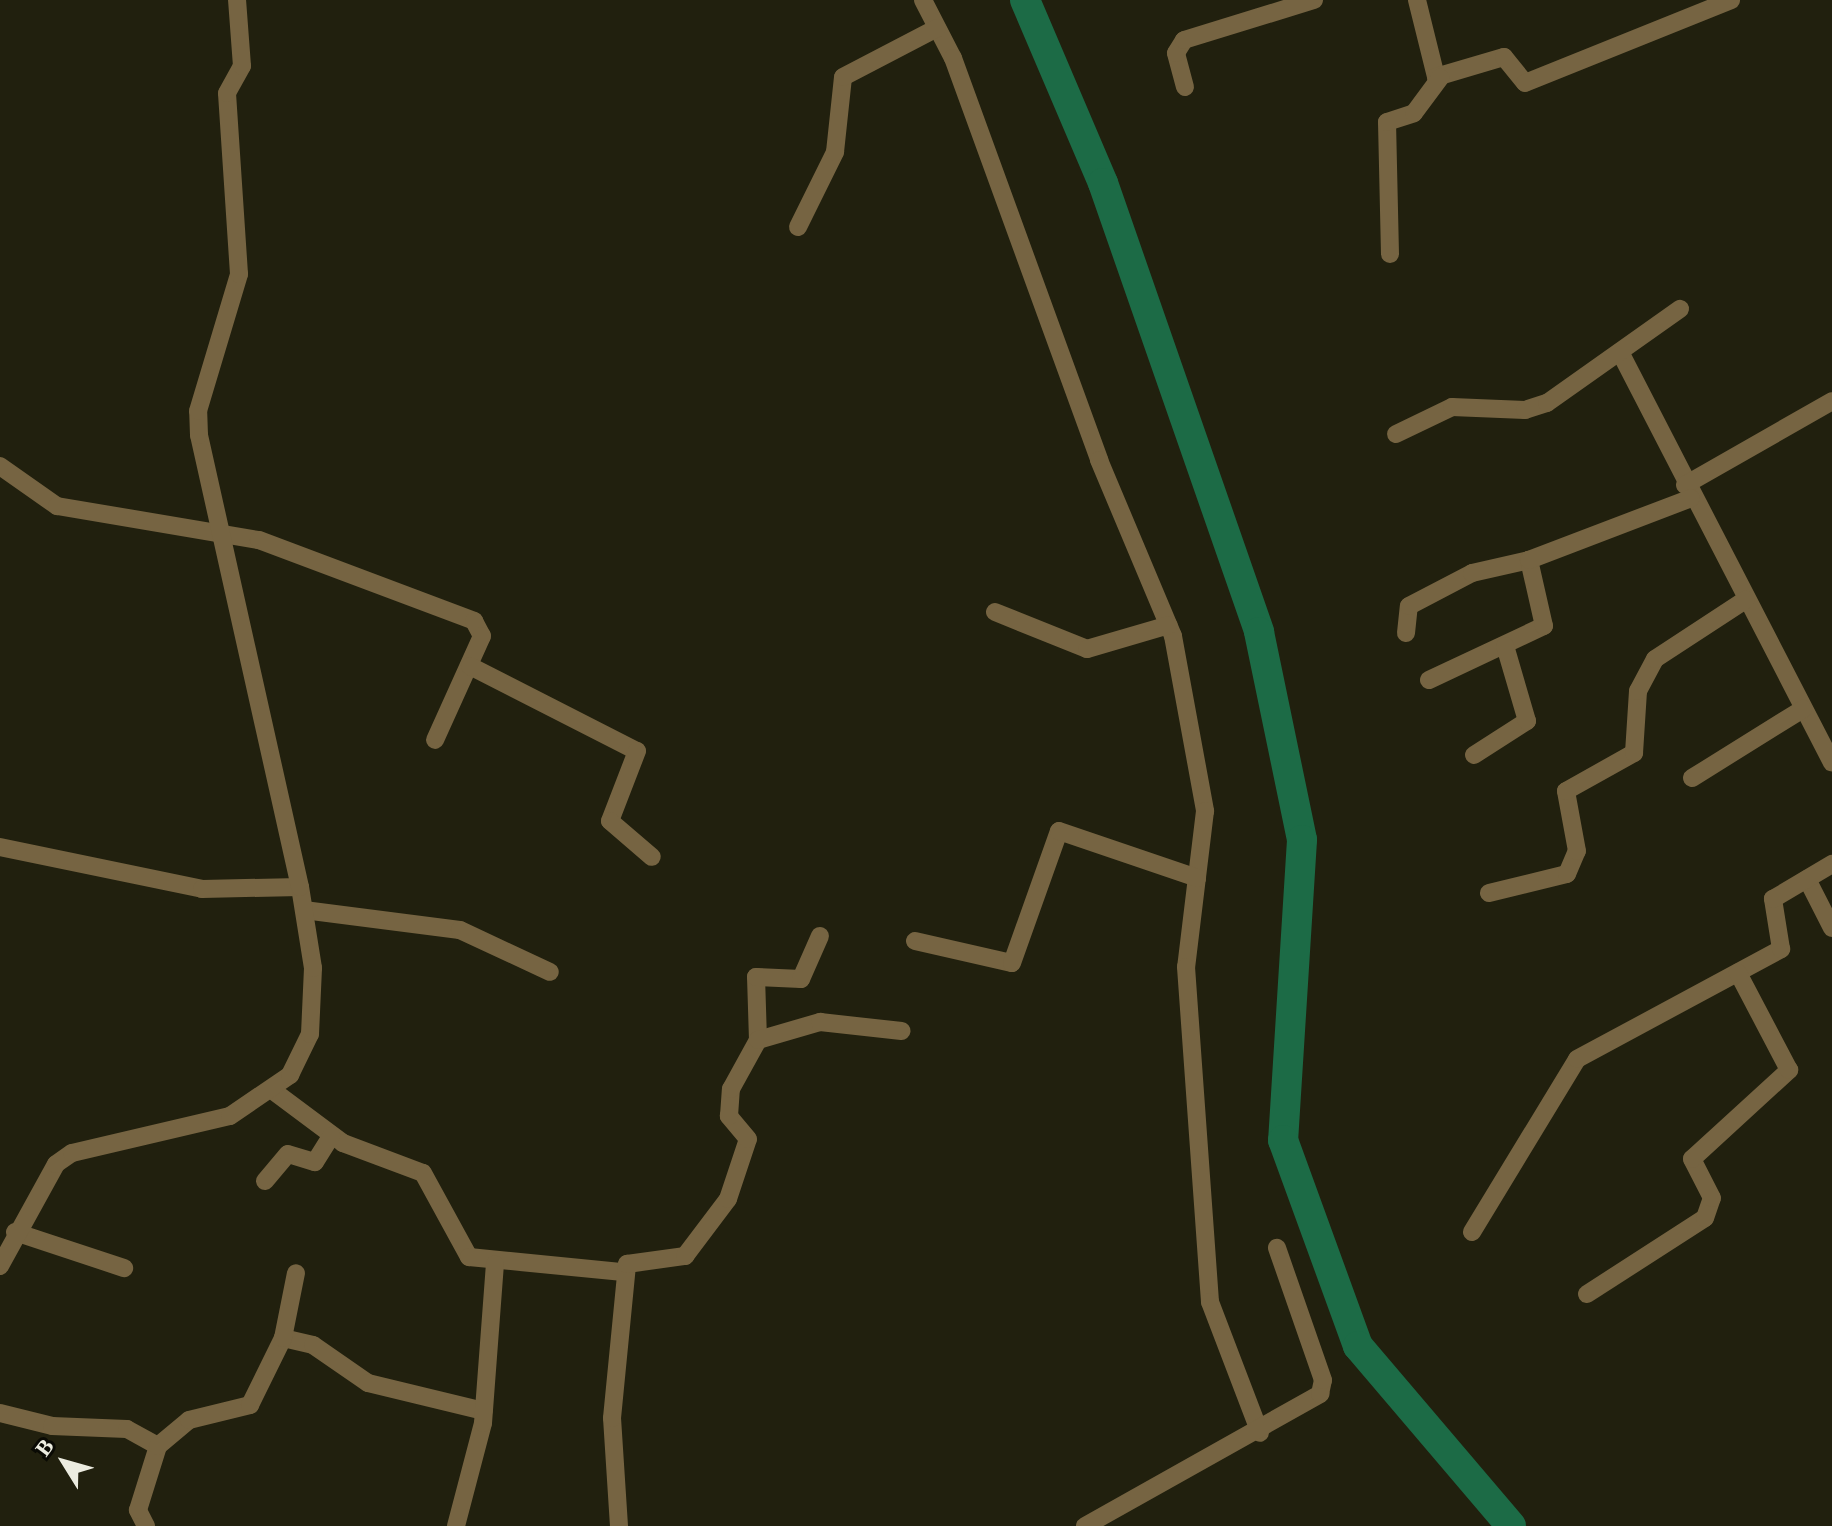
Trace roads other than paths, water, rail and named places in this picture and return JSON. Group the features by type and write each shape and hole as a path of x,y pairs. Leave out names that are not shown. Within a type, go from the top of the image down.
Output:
{"street":[{"path":"0,1266 15,1232 46,1178 72,1153 230,1116 272,1090 303,1058 310,1034 304,910 217,530 198,411 239,274 227,93 242,66 237,0"},
{"path":"923,0 937,28 1099,460 1169,625 1205,811 1186,967 1210,1302 1260,1433"},
{"path":"1185,87 1176,53 1184,40 1314,0"},
{"path":"1417,0 1430,70 1440,78"},
{"path":"1390,254 1387,122 1414,113 1440,78 1504,57 1518,78 1532,82 1731,0"},
{"path":"798,227 835,152 843,77 937,28"},
{"path":"1396,434 1452,407 1514,411 1547,403 1680,309"},
{"path":"1620,352 1688,492 1832,763"},
{"path":"1406,633 1409,606 1472,573 1529,560 1688,492 1832,401"},
{"path":"0,466 57,506 182,530 217,530 274,544 474,621 482,636 435,740"},
{"path":"1429,680 1544,626 1529,560"},
{"path":"1489,893 1567,874 1577,851 1566,791 1634,753 1638,691 1655,659 1745,600"},
{"path":"995,612 1087,649 1169,625"},
{"path":"1474,755 1527,721 1505,646"},
{"path":"470,666 637,751 610,821 652,857"},
{"path":"1692,778 1803,709"},
{"path":"915,941 1012,963 1059,831 1197,878"},
{"path":"0,847 202,889 263,891 297,888"},
{"path":"1472,1232 1577,1059 1781,949 1773,899 1832,864"},
{"path":"1807,879 1832,928"},
{"path":"304,910 460,930 550,972"},
{"path":"619,1526 612,1448 623,1272 637,1257 685,1256 728,1199 748,1139 729,1116 731,1089 758,1040 756,977 801,979 820,936"},
{"path":"1587,1294 1705,1218 1712,1198 1692,1159 1789,1070 1738,973"},
{"path":"758,1040 820,1022 902,1031"},
{"path":"272,1090 331,1136 423,1173 443,1199 462,1248 495,1264 623,1272"},
{"path":"265,1181 288,1154 315,1162 331,1136"},
{"path":"15,1232 124,1268"},
{"path":"1085,1526 1260,1433 1317,1398 1323,1386 1277,1248"},
{"path":"456,1526 484,1411 495,1264"},
{"path":"146,1526 138,1510 158,1446 189,1420 242,1413 283,1338 296,1273"},
{"path":"283,1338 313,1345 368,1383 484,1411"},
{"path":"0,1413 52,1426 127,1429 158,1446"},
{"path":"1121,1507 1126,1526"}],"waterway":[{"path":"1025,0 1103,183 1259,632 1302,840 1283,1140 1358,1346 1511,1526"}]}
